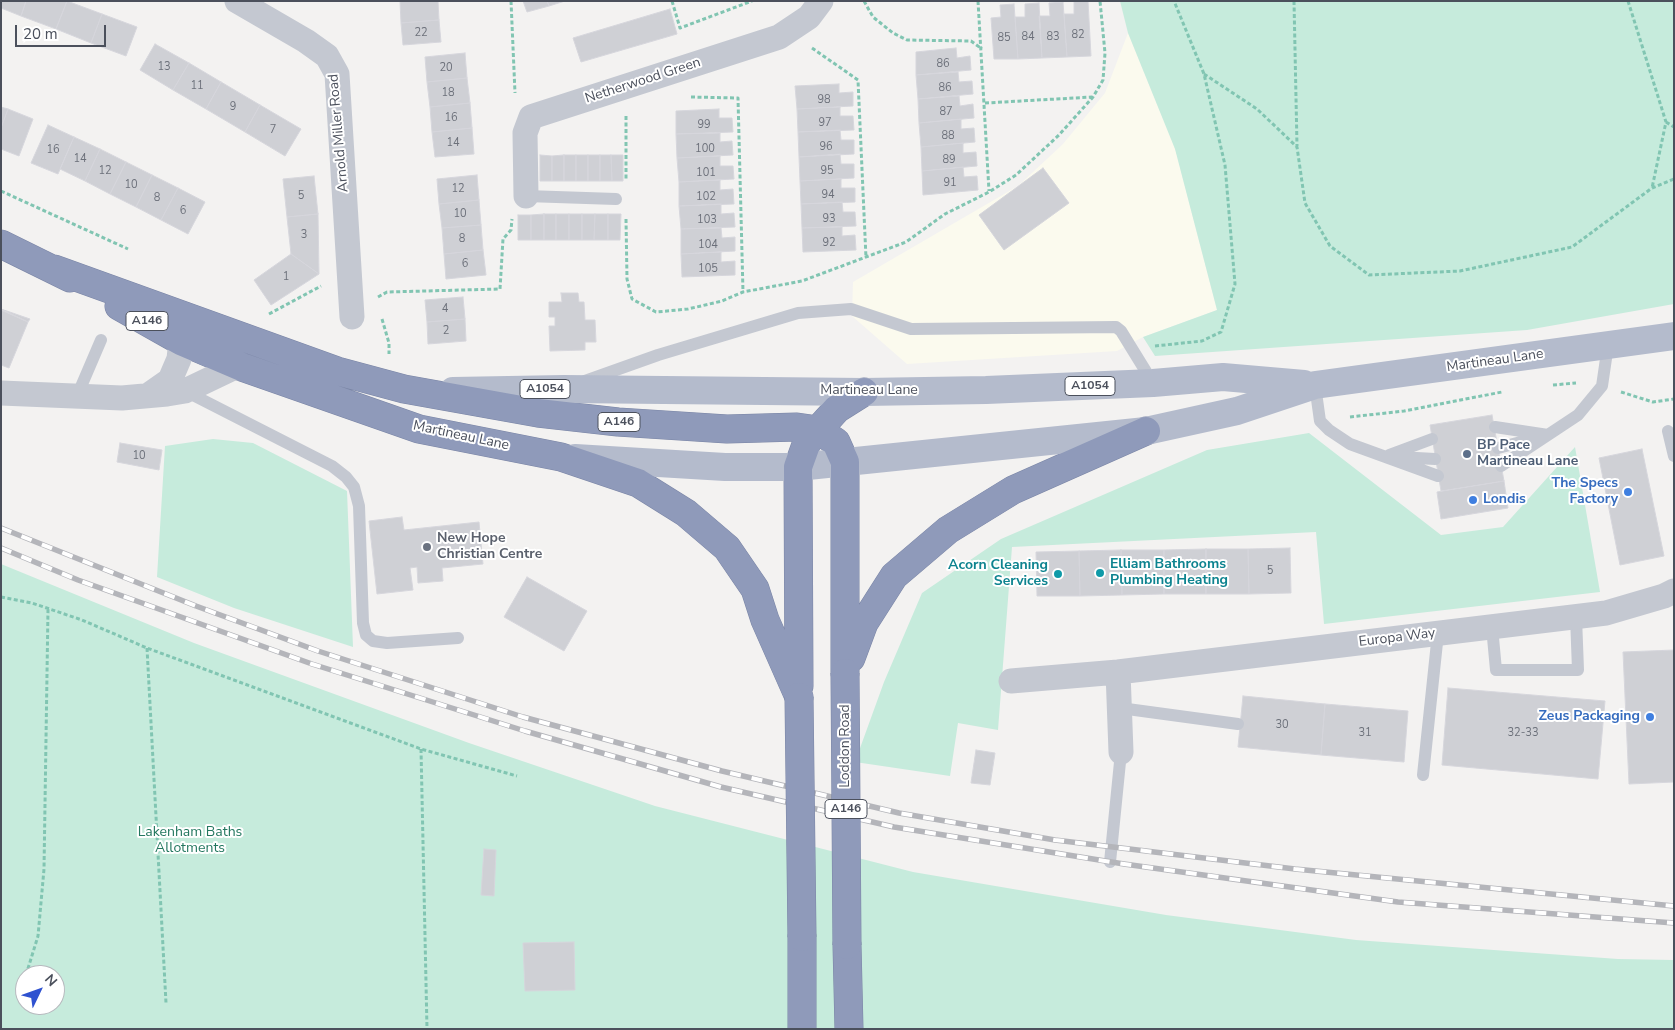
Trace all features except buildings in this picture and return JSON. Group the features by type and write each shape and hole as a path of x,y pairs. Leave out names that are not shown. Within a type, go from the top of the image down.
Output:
{"highway":[{"name":"A146","path":"1,244 54,270 181,341 242,367"},
{"name":"Martineau Lane","path":"54,270 337,371 423,392 538,413 618,422 728,429 797,427 818,430"},
{"name":"Martineau Lane","path":"242,367 419,429 561,457"},
{"name":"A146","path":"802,1029 798,467 807,442 837,409 864,392"},
{"name":"A146","path":"818,430 836,442 846,462"},
{"name":"A146","path":"845,673 864,623 894,576 948,530 1013,490 1146,431"},
{"name":"A146","path":"561,457 638,483 686,513 727,548 755,589 765,620 799,697"},
{"name":"Loddon Road","path":"846,462 845,673 849,1029"}],"main road":[{"name":"Martineau Lane","path":"561,457 725,467 798,467 1146,431 1237,411 1315,385 1674,336"},
{"name":"Martineau Lane","path":"423,392 564,389 864,392 1154,383 1223,377 1315,385"}],"street":[{"name":"Netherwood Green","path":"519,204 525,133 529,111 672,72 779,37 809,17 821,1"},
{"name":"Arnold Miller Road","path":"241,2 306,41 327,56 336,74 352,317"},
{"path":"150,394 170,380 179,359 181,341"},
{"path":"1,393 122,398 185,391 230,369 242,367"},
{"name":"Europa Way","path":"1012,681 1118,672 1606,613 1664,596 1674,591"},
{"path":"1118,672 1121,752"}],"lane":[{"path":"519,204 616,199"},
{"path":"564,389 658,355 798,313 851,309 910,329 1116,327 1122,331 1154,383"},
{"path":"77,396 101,340"},
{"path":"1501,466 1578,415 1602,386 1608,345"},
{"path":"1315,385 1320,421 1328,430 1350,444 1438,476"},
{"path":"185,391 332,466 346,477 354,487 359,506 363,623 366,635 372,641 387,643 458,638"},
{"path":"1495,427 1548,435"},
{"path":"1668,431 1674,456"},
{"path":"1498,448 1548,435"},
{"path":"1384,457 1432,439"},
{"path":"1384,457 1435,459"},
{"path":"1492,627 1496,670 1578,670 1576,617"},
{"path":"1423,774 1438,633"},
{"path":"1120,708 1238,724"},
{"path":"1110,862 1121,752"}],"path":[{"path":"511,1 515,97"},
{"path":"672,1 680,28 752,1"},
{"path":"864,1 873,17 893,33 907,40 971,41 983,50"},
{"path":"978,1 983,50 990,192"},
{"path":"628,279 632,299 656,312 688,309 722,302 743,292 802,281 906,242 945,214 990,192 1016,175 1059,135 1093,97 1103,80 1105,53 1100,1"},
{"path":"1154,383 1149,346 1202,341 1221,332 1235,284 1225,165 1204,74 1174,1"},
{"path":"1294,1 1297,147 1305,203 1330,246 1369,274 1460,271 1572,248 1652,188 1674,179"},
{"path":"1628,1 1666,122 1652,188"},
{"path":"793,29 804,42 858,80 866,258"},
{"path":"672,72 680,96 738,98 743,292"},
{"path":"1204,74 1257,109 1297,147"},
{"path":"985,103 1093,97"},
{"path":"1666,122 1674,127"},
{"path":"1,191 128,249"},
{"path":"375,299 387,292 500,289 503,239 511,230 519,204"},
{"path":"269,314 329,282 351,289"},
{"path":"1544,385 1584,382 1653,402 1674,399"},
{"path":"1320,421 1404,411 1506,391"},
{"path":"1,597 82,620 147,648 421,749 517,776"},
{"path":"30,965 38,936 44,868 48,609"},
{"path":"147,648 166,1003"},
{"path":"421,749 427,1029"}],"shaded area":[{"path":"1128,33 1175,148 1217,310 1143,337 1117,351 907,364 852,316 853,282 1018,186 1063,144 1105,93"}],"green space":[{"path":"1120,1 1674,1 1674,304 1527,330 1155,356 1143,337 1217,310 1175,149 1128,33"},
{"path":"1309,433 1441,535 1503,527 1575,447 1600,592 1324,624 1316,532 1012,547 998,730 958,723 950,776 855,762 884,682 922,593 1001,539 1207,450"},
{"path":"213,439 253,443 347,491 353,647 234,608 157,577 165,446"},
{"name":"Lakenham Baths Allotments","path":"1,564 194,643 469,743 655,806 913,872 1166,915 1356,940 1618,959 1674,960 1674,1029 1,1029"}],"railway":[{"path":"1,528 196,606 318,651 523,717 722,771 899,813 1055,840 1295,869 1674,906"},
{"path":"1,548 78,580 312,664 525,731 721,787 894,827 1124,864 1398,902 1674,923"}],"place":[{"name":"BP Pace Martineau Lane","path":"1467,454"},
{"name":"The Specs Factory","path":"1628,492"},
{"name":"Londis","path":"1473,500"},
{"name":"New Hope Christian Centre","path":"427,547"},
{"name":"Elliam Bathrooms Plumbing Heating","path":"1100,573"},
{"name":"Acorn Cleaning Services","path":"1058,574"},
{"name":"Zeus Packaging","path":"1650,717"}]}
